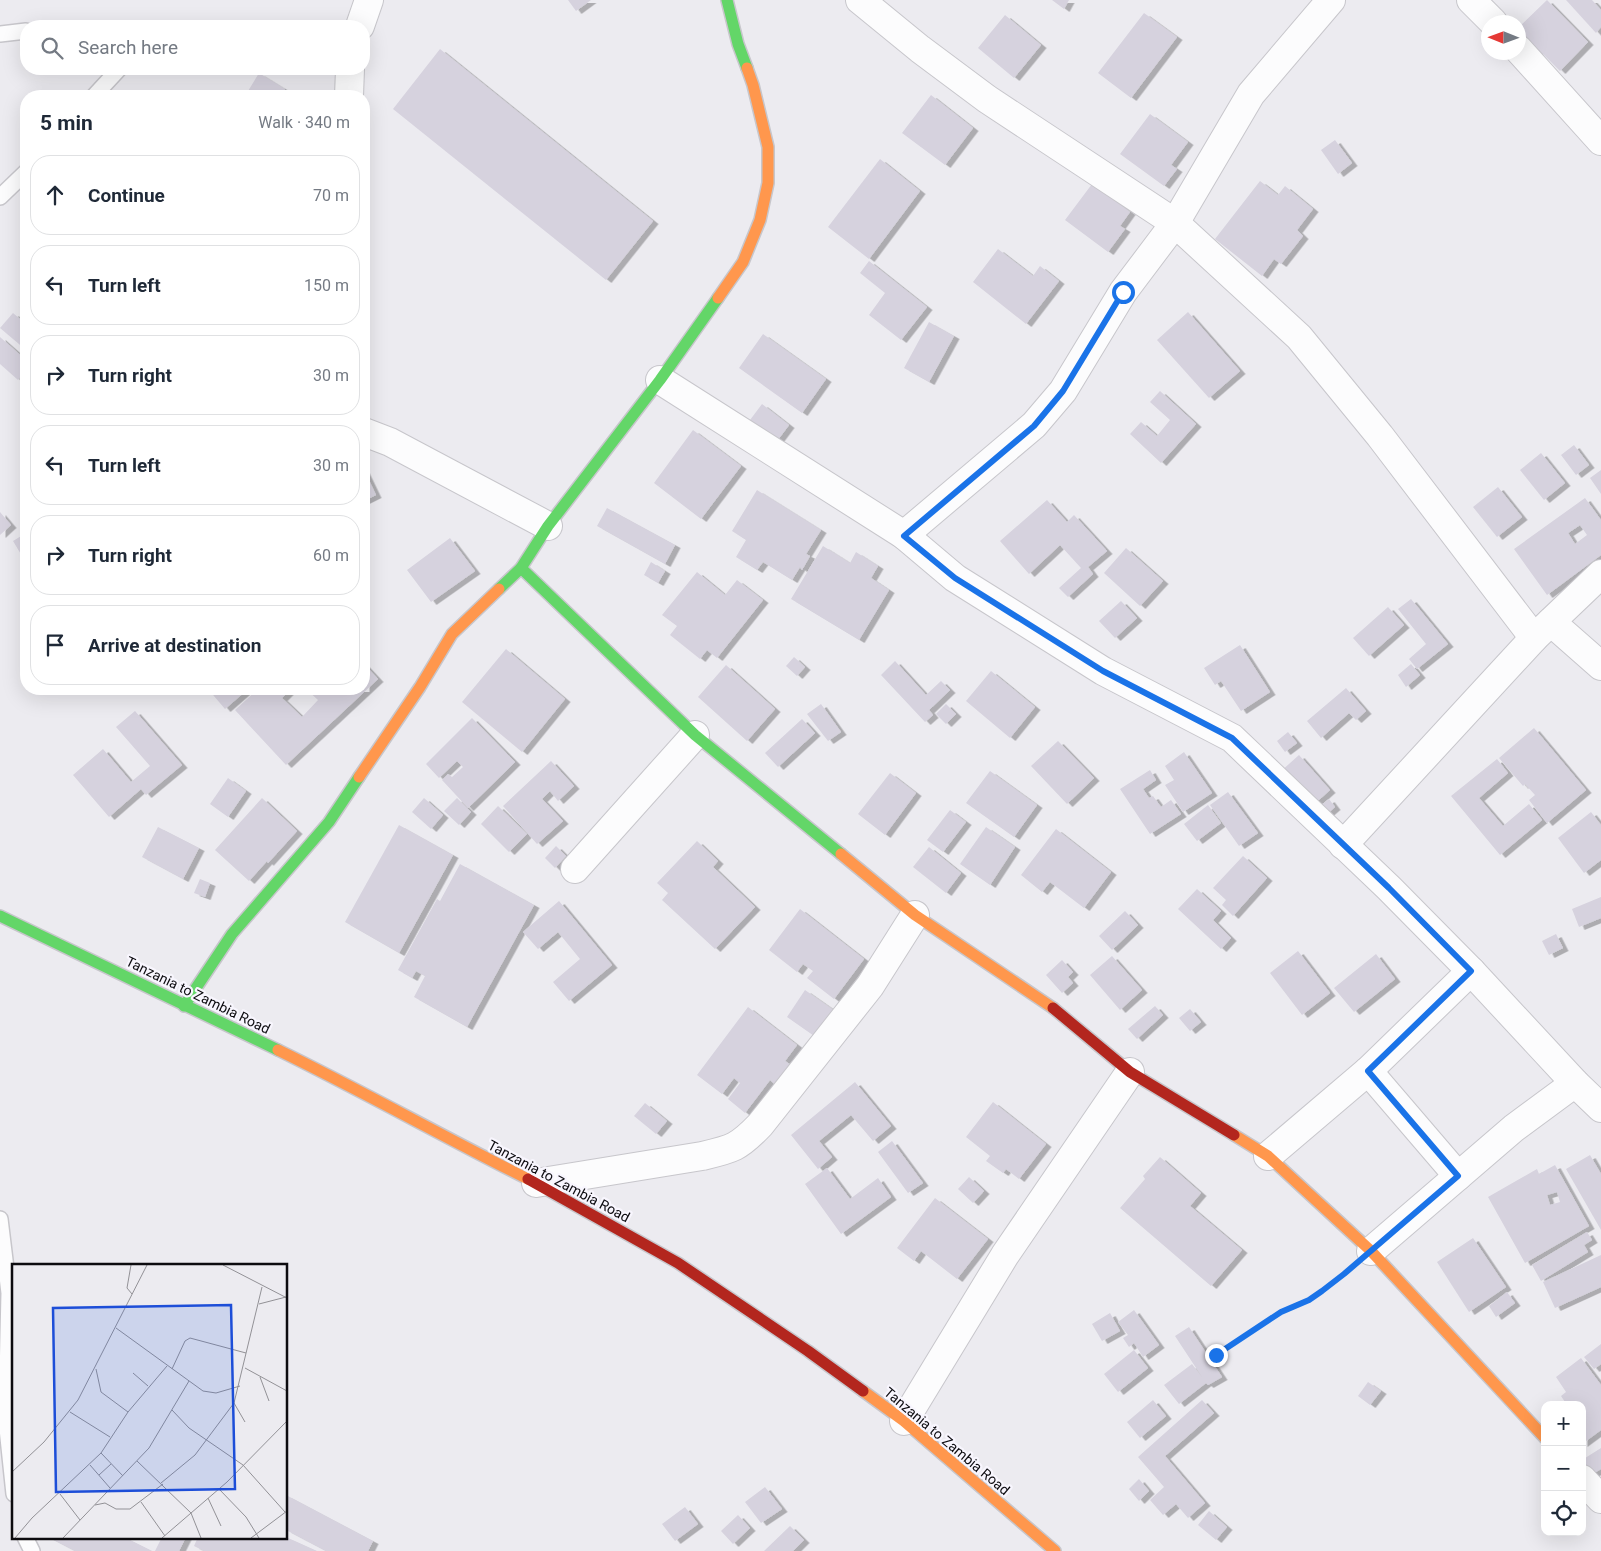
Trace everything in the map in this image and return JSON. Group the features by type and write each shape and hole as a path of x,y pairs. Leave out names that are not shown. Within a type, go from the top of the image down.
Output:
{"main road":[{"path":"184,1006 232,934 328,822 420,687 452,634 521,568 548,526 660,380 743,262 760,220 768,183 768,147 753,85 738,44 727,0"},
{"path":"521,568 695,735 915,915 1050,1005 1130,1072 1268,1156 1371,1250 1541,1434"},
{"name":"Tanzania to Zambia Road","path":"0,916 340,1080 450,1140 536,1183 678,1263 808,1351 904,1421 1055,1551"}],"street":[{"path":"362,20 369,0"},
{"path":"860,0 920,49 987,99 1175,223 1299,337 1542,630 1601,666"},
{"path":"904,536 1034,426 1063,391 1123,292 1175,223 1251,94 1331,0"},
{"path":"1471,0 1486,15"},
{"path":"1526,58 1600,139"},
{"path":"349,90 350,75"},
{"path":"660,380 904,536 955,578 1103,671 1232,738 1389,888 1471,971 1574,1083 1601,1108"},
{"path":"370,434 390,442 548,526"},
{"path":"1344,845 1542,630 1601,574"},
{"path":"575,869 695,735"},
{"path":"536,1183 702,1156 727,1150 738,1145 760,1125 870,986 915,915"},
{"path":"1268,1156 1368,1071 1471,971"},
{"path":"1368,1071 1458,1176"},
{"path":"904,1421 1005,1255 1130,1072"},
{"path":"1371,1250 1514,1128 1574,1083"},
{"path":"1586,1482 1601,1499"}],"lane":[{"path":"0,34 20,32"},
{"path":"99,90 113,75"},
{"path":"0,197 20,178"},
{"path":"0,1219 9,1293 6,1419 12,1475"},
{"path":"26,1538 32,1551"}],"path":[{"path":"1216,1355 1281,1312 1309,1300 1371,1250"}],"building":[{"path":"568,0 591,0 576,11"},
{"path":"1052,0 1069,0 1064,9"},
{"path":"1547,0 1588,42 1560,71 1539,50 1534,55 1526,48 1526,20"},
{"path":"1566,0 1592,0 1601,10 1601,27 1596,33"},
{"path":"1144,13 1177,37 1131,98 1098,73"},
{"path":"1005,15 1041,45 1014,78 978,48"},
{"path":"440,49 653,221 606,280 393,109"},
{"path":"258,75 262,75 285,89 284,90 249,90"},
{"path":"931,95 973,128 945,165 902,133"},
{"path":"1150,114 1188,142 1171,165 1177,169 1164,186 1120,154"},
{"path":"1335,140 1352,163 1338,174 1321,150"},
{"path":"880,159 920,191 869,259 828,227"},
{"path":"1260,181 1278,195 1285,186 1313,209 1297,230 1303,236 1281,264 1274,259 1262,276 1215,239"},
{"path":"1092,184 1130,212 1120,226 1125,229 1108,252 1065,220"},
{"path":"998,249 1033,276 1040,266 1059,281 1026,324 973,282"},
{"path":"869,261 927,307 901,340 869,315 885,293 860,273"},
{"path":"1188,312 1240,371 1209,398 1157,340"},
{"path":"13,313 20,319 20,345 0,328"},
{"path":"929,322 954,336 929,382 904,368"},
{"path":"763,334 826,379 802,413 739,368"},
{"path":"0,337 20,355 20,378 18,380 0,364"},
{"path":"1160,391 1196,424 1161,463 1130,434 1141,422 1157,436 1170,420 1150,402"},
{"path":"762,404 789,425 774,445 747,424"},
{"path":"693,430 741,466 701,519 654,483"},
{"path":"1574,445 1589,465 1576,475 1561,455"},
{"path":"1541,453 1565,483 1544,500 1520,470"},
{"path":"1601,470 1601,494 1590,478"},
{"path":"370,482 376,495 370,498"},
{"path":"1498,487 1522,517 1497,537 1473,507"},
{"path":"757,490 821,530 806,554 810,556 802,570 800,567 792,580 763,562 757,570 736,557 746,540 732,531"},
{"path":"1585,498 1601,520 1601,555 1547,595 1514,549","holes":["1580,525 1587,535 1575,544 1568,533"]},
{"path":"1047,500 1067,522 1074,515 1107,551 1088,567 1093,574 1068,597 1059,588 1081,568 1060,545 1029,574 1000,541"},
{"path":"607,508 675,545 665,564 597,526"},
{"path":"0,512 11,525 0,535"},
{"path":"20,537 20,553 13,541"},
{"path":"450,538 475,571 431,602 407,570"},
{"path":"823,546 850,563 856,552 878,566 871,578 889,590 859,640 791,599"},
{"path":"1126,548 1163,581 1140,606 1104,573"},
{"path":"651,562 665,571 658,583 644,575"},
{"path":"697,572 725,595 737,580 763,600 717,658 707,650 700,659 670,635 677,626 662,615"},
{"path":"1411,599 1448,644 1417,669 1409,659 1426,644 1398,609"},
{"path":"1121,601 1137,618 1115,638 1099,621"},
{"path":"1388,607 1404,625 1369,656 1353,638"},
{"path":"1240,645 1270,692 1241,711 1221,681 1215,685 1204,668"},
{"path":"506,649 565,699 522,752 462,702"},
{"path":"794,657 805,667 797,676 786,666"},
{"path":"895,661 926,695 941,681 950,690 929,710 933,715 925,722 881,675"},
{"path":"1411,664 1420,675 1406,687 1398,675"},
{"path":"726,665 775,709 747,741 698,697"},
{"path":"370,670 378,679 370,686"},
{"path":"991,671 1035,707 1010,738 966,701"},
{"path":"1346,688 1366,711 1356,720 1349,713 1321,738 1307,721"},
{"path":"213,695 241,695 225,709"},
{"path":"251,695 285,695 282,698 302,717 318,700 313,695 361,695 286,765 235,710"},
{"path":"821,704 841,732 828,741 807,714"},
{"path":"946,704 956,714 946,724 936,714"},
{"path":"135,711 182,765 146,795 141,789 109,817 73,775 103,749 131,782 150,766 116,727"},
{"path":"472,718 515,762 468,808 442,780 448,774 452,777 463,767 457,761 439,778 426,764"},
{"path":"802,719 815,733 778,767 765,753"},
{"path":"1534,728 1586,790 1547,823 1529,800 1535,795 1525,784 1523,786 1499,758"},
{"path":"1288,732 1297,743 1285,752 1277,741"},
{"path":"1058,741 1094,778 1067,804 1031,766"},
{"path":"1184,752 1212,793 1183,812 1165,785 1174,780 1165,766"},
{"path":"1299,755 1330,790 1311,807 1280,772"},
{"path":"1497,759 1508,773 1479,798 1503,826 1529,804 1542,820 1500,855 1451,796"},
{"path":"551,761 574,786 558,801 550,791 542,799 563,821 537,844 503,806"},
{"path":"1150,770 1156,780 1143,789 1149,798 1153,796 1161,807 1171,800 1181,814 1150,834 1120,789"},
{"path":"990,771 1037,805 1014,837 966,803"},
{"path":"890,773 916,793 885,835 858,814"},
{"path":"228,778 246,791 228,817 210,804"},
{"path":"1228,792 1258,833 1239,846 1210,805"},
{"path":"262,798 297,831 249,881 215,850"},
{"path":"424,798 443,815 431,829 412,812"},
{"path":"457,798 471,812 459,825 444,811"},
{"path":"1329,799 1335,807 1321,819 1314,811"},
{"path":"1208,805 1221,823 1197,841 1184,824"},
{"path":"498,806 527,834 509,852 481,824"},
{"path":"950,810 966,822 943,852 927,840"},
{"path":"1591,812 1601,825 1601,860 1584,873 1558,838"},
{"path":"399,825 453,855 399,953 345,922"},
{"path":"158,827 199,848 183,879 142,857"},
{"path":"986,827 1015,847 990,885 960,864"},
{"path":"1056,829 1111,872 1084,908 1050,882 1042,892 1021,875"},
{"path":"697,841 718,861 713,867 755,907 715,949 662,900 668,893 657,883"},
{"path":"556,846 566,856 555,868 545,858"},
{"path":"929,847 961,873 946,893 913,867"},
{"path":"1243,856 1267,878 1233,916 1222,905 1226,900 1213,888"},
{"path":"460,864 534,905 467,1027 414,997 425,976 416,971 412,978 398,970 437,899 440,901"},
{"path":"200,879 210,883 205,897 194,893"},
{"path":"1197,889 1221,911 1213,920 1231,938 1221,949 1178,909"},
{"path":"1601,897 1601,918 1579,927 1572,909"},
{"path":"559,901 612,965 569,1001 553,982 580,959 558,932 538,949 523,932"},
{"path":"800,909 864,959 834,999 807,978 813,971 803,964 797,972 769,950"},
{"path":"1125,911 1138,925 1112,950 1099,936"},
{"path":"1556,934 1563,948 1549,955 1542,941"},
{"path":"1298,951 1330,993 1302,1015 1270,973"},
{"path":"1376,954 1395,979 1354,1012 1334,988"},
{"path":"1112,956 1142,990 1120,1010 1090,975"},
{"path":"1062,960 1073,972 1068,977 1073,983 1062,993 1046,975"},
{"path":"805,990 835,1011 817,1038 787,1017"},
{"path":"1155,1006 1163,1015 1137,1039 1128,1029"},
{"path":"748,1007 797,1045 785,1061 794,1067 778,1087 770,1080 745,1113 728,1099 740,1083 734,1078 722,1094 697,1075"},
{"path":"1190,1009 1201,1022 1190,1031 1179,1018"},
{"path":"855,1082 891,1126 873,1141 851,1115 819,1141 832,1157 818,1169 791,1135"},
{"path":"993,1102 1046,1144 1019,1179 1006,1169 1003,1173 986,1161 990,1156 966,1137"},
{"path":"645,1103 667,1121 656,1134 634,1116"},
{"path":"892,1141 923,1183 908,1193 878,1152"},
{"path":"1590,1155 1601,1174 1601,1230 1566,1169"},
{"path":"1160,1157 1201,1193 1190,1206 1242,1250 1211,1286 1120,1208 1145,1179 1143,1176"},
{"path":"1555,1165 1589,1226 1525,1263 1488,1197 1537,1169 1539,1174","holes":["1557,1192 1560,1202 1550,1205 1547,1195"]},
{"path":"827,1168 850,1199 878,1178 891,1197 841,1234 805,1184"},
{"path":"969,1177 984,1191 973,1203 958,1189"},
{"path":"935,1198 988,1239 957,1279 921,1251 914,1261 897,1248"},
{"path":"1587,1232 1592,1240 1584,1245 1588,1252 1541,1281 1532,1265"},
{"path":"1473,1238 1506,1287 1469,1312 1437,1262"},
{"path":"1601,1255 1601,1287 1555,1308 1543,1282"},
{"path":"1507,1292 1515,1303 1496,1317 1489,1306"},
{"path":"1134,1310 1159,1345 1143,1357 1134,1343 1129,1347 1123,1338 1128,1335 1118,1322"},
{"path":"1110,1313 1120,1331 1102,1341 1092,1324"},
{"path":"1189,1327 1222,1377 1208,1385 1206,1383 1179,1404 1164,1385 1192,1364 1202,1377 1175,1336"},
{"path":"1601,1344 1601,1364 1594,1369 1584,1357"},
{"path":"1134,1350 1148,1368 1118,1392 1104,1374"},
{"path":"1581,1358 1601,1385 1601,1430 1586,1441 1586,1401 1564,1401 1561,1396 1566,1392 1556,1377"},
{"path":"1368,1382 1381,1391 1370,1405 1358,1396"},
{"path":"1153,1400 1166,1416 1140,1438 1127,1422"},
{"path":"1202,1400 1214,1413 1165,1456 1205,1503 1188,1518 1176,1504 1163,1515 1150,1500 1164,1487 1138,1457"},
{"path":"1601,1448 1601,1469 1589,1476 1586,1471 1586,1457"},
{"path":"1139,1479 1149,1491 1139,1501 1129,1489"},
{"path":"765,1487 782,1509 761,1523 745,1502"},
{"path":"288,1496 373,1541 368,1551 326,1551 288,1531"},
{"path":"685,1507 698,1524 675,1541 662,1524"},
{"path":"1209,1511 1227,1527 1216,1540 1198,1525"},
{"path":"738,1515 750,1528 733,1544 721,1531"},
{"path":"790,1526 804,1540 793,1551 764,1551"},
{"path":"50,1538 126,1538 152,1551 75,1551"},
{"path":"162,1538 186,1538 179,1551 155,1551"},
{"path":"198,1538 288,1538 317,1551 204,1551 194,1546"}],"traffic: fast":[{"path":"727,0 738,44 747,68"},
{"path":"499,589 521,568 548,526 660,380 718,298"},
{"path":"521,568 695,735 841,854"},
{"path":"184,1006 232,934 329,822 359,777"},
{"path":"0,916 278,1050"}],"traffic: slow":[{"path":"718,298 743,262 760,220 768,183 768,147 747,68"},
{"path":"359,777 420,687 452,634 499,589"},
{"path":"841,854 915,915 1053,1008"},
{"path":"278,1050 528,1179"},
{"path":"1234,1135 1268,1156 1371,1251 1541,1434"},
{"path":"863,1391 904,1421 1055,1551"}],"traffic: jam":[{"path":"1053,1008 1130,1072 1234,1135"},
{"path":"528,1179 678,1263 808,1351 863,1391"}],"route":[{"path":"1123,292 1063,391 1034,426 904,536 955,578 1103,671 1232,738 1389,888 1471,971 1368,1071 1458,1176 1322,1291 1309,1300 1281,1312 1261,1324 1216,1355"}]}
